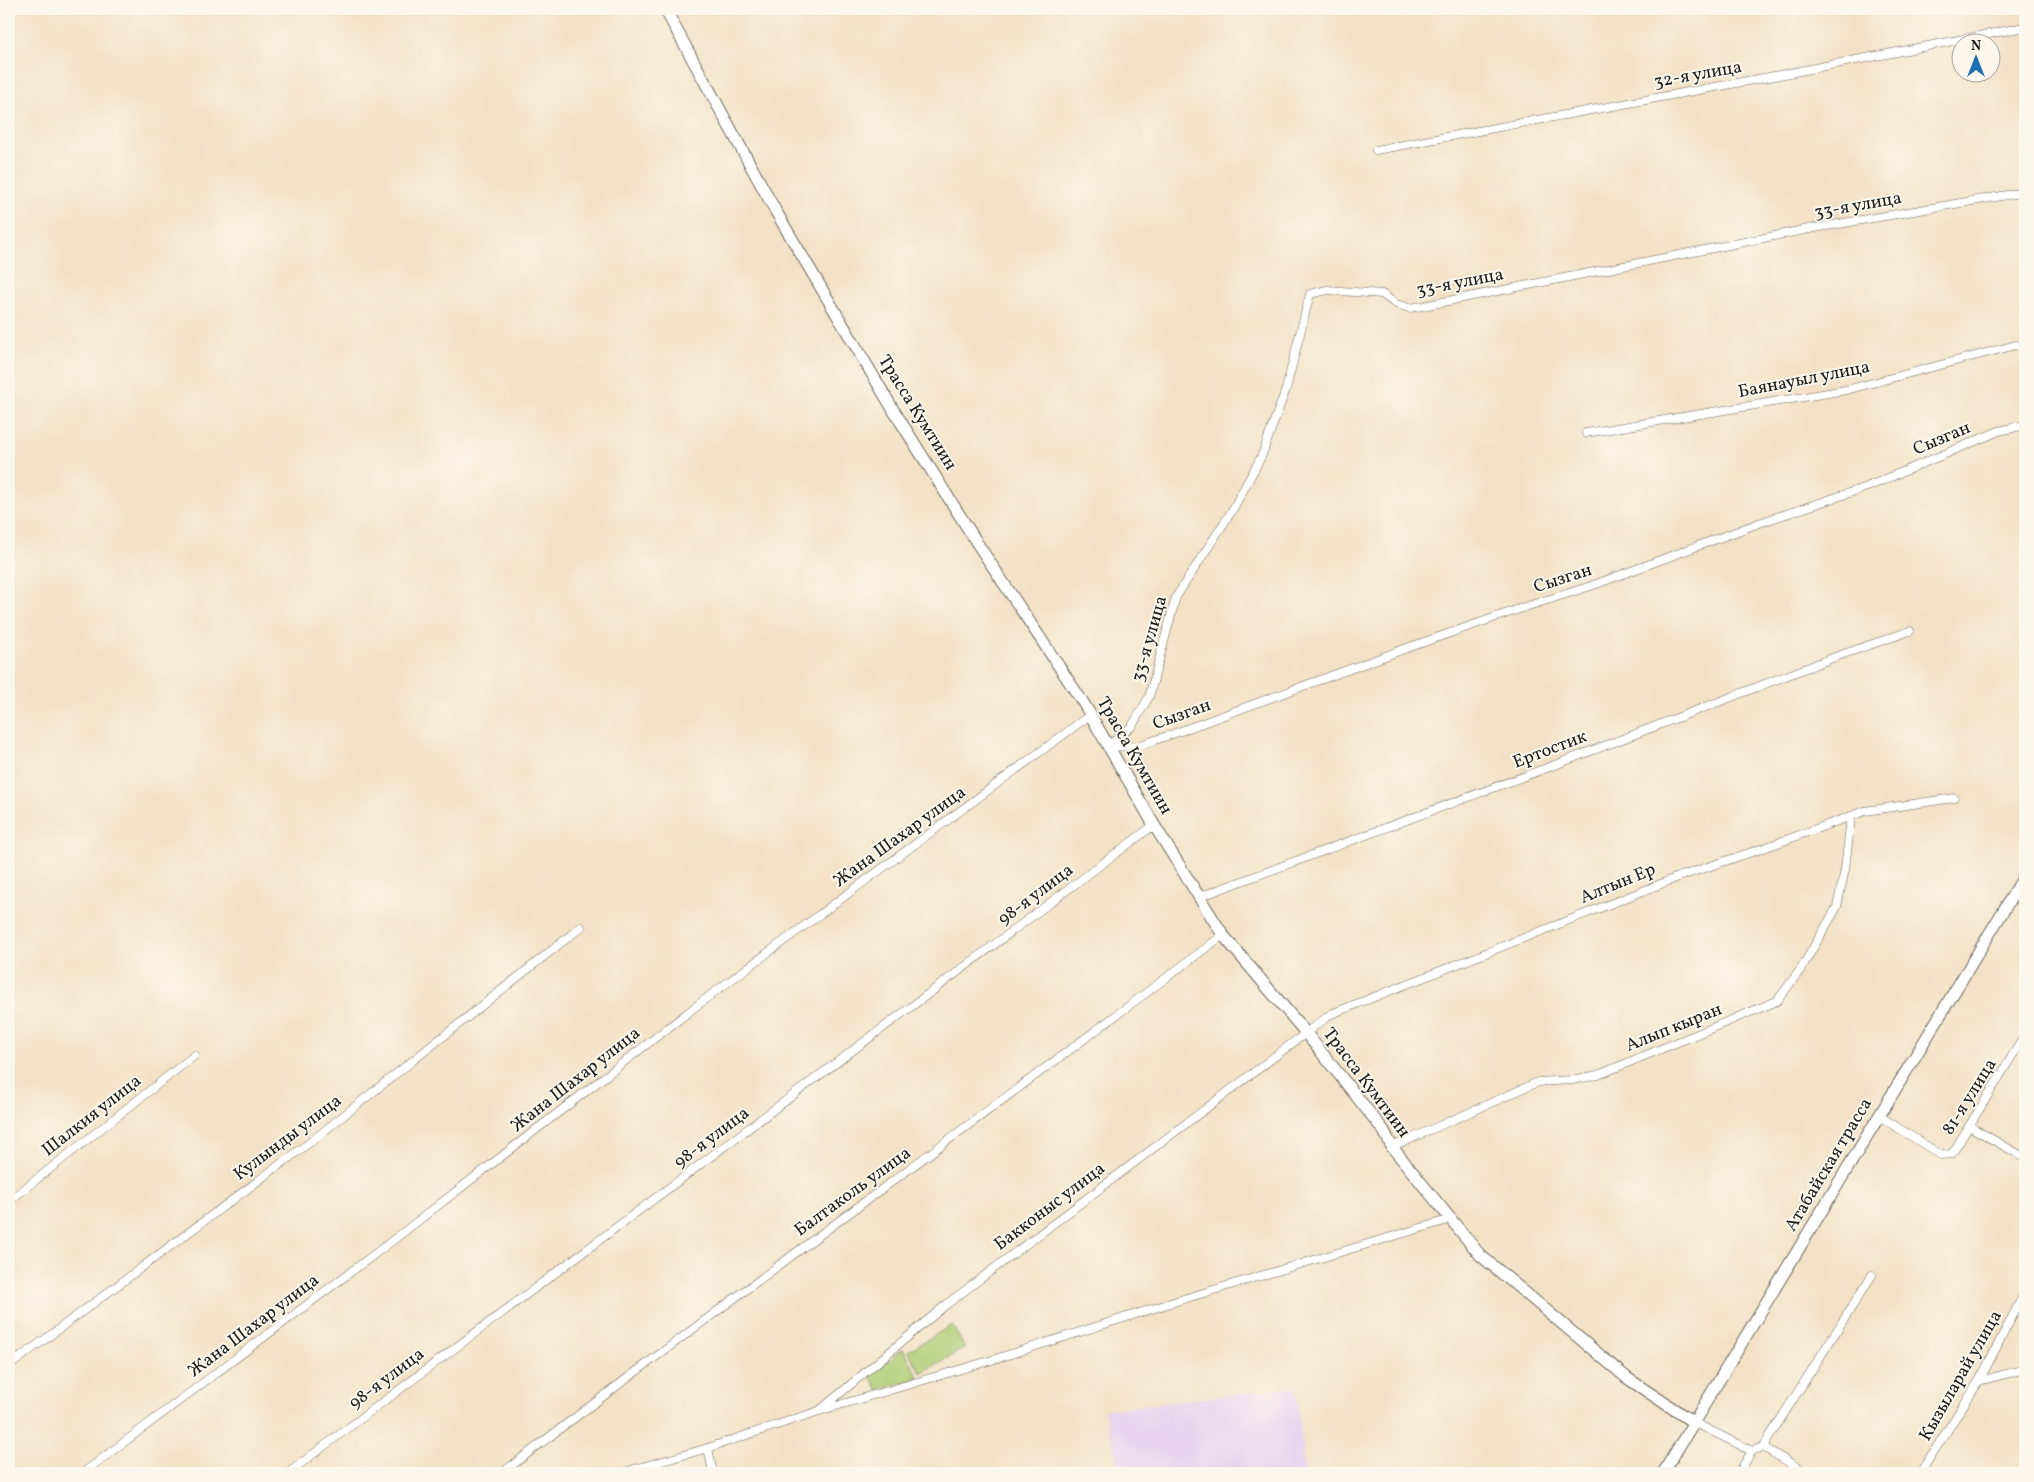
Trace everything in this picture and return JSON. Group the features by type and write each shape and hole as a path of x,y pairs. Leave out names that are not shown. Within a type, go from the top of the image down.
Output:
{"street":[{"name":"Трасса Кумтиин","path":"665,9 775,210 894,411 1090,716 1154,825 1223,935 1306,1033 1384,1131 1392,1147 1480,1255 1627,1378 1694,1422"},
{"name":"32-я улица","path":"1376,150 2025,27"},
{"name":"33-я улица","path":"1107,747 1132,726 1150,698 1176,597 1233,509 1262,455 1286,388 1310,294 1327,290 1382,294 1396,304 1409,308 1809,229 2025,192"},
{"name":"Баянауыл улица","path":"1586,433 1846,390 2016,345 2025,349"},
{"name":"Сызган","path":"1107,747 1138,746 1167,736 1407,648 1591,586 1759,523 1867,487 1999,432 2025,425"},
{"name":"Ертостик","path":"1199,897 1541,770 1835,657 1910,631"},
{"name":"Жана Шахар улица","path":"83,1473 388,1244 712,994 1090,716"},
{"name":"Алтын Ер","path":"1306,1033 1330,1014 1681,876 1865,811 1954,798"},
{"name":"Алып кыран","path":"1392,1147 1538,1082 1572,1080 1598,1075 1777,1001 1801,969 1837,907 1851,817"},
{"name":"98-я улица","path":"288,1473 1154,825"},
{"name":"Атабайская трасса","path":"1663,1473 2025,875"},
{"name":"Кулынды улица","path":"9,1366 309,1142 581,927"},
{"name":"Балтаколь улица","path":"502,1473 868,1199 1043,1072 1223,935"},
{"name":"Бакконыс улица","path":"819,1411 947,1304 1306,1033"},
{"name":"81-я улица","path":"1879,1116 1941,1154 1952,1154 2025,1035"},
{"name":"Шалкия улица","path":"9,1201 195,1055"},
{"path":"1969,1126 2025,1158"},
{"path":"621,1473 708,1448 819,1411 992,1360 1180,1300 1451,1219"},
{"path":"1739,1473 1752,1451 1764,1447 1872,1275"},
{"name":"Кызыларай улица","path":"1920,1473 1978,1381 2025,1292"},
{"path":"1978,1381 2025,1369"},
{"path":"1694,1422 1752,1451"},
{"path":"1764,1447 1808,1473"},
{"path":"708,1448 713,1473"}],"shaded area":[{"path":"1296,1387 1305,1473 1121,1473 1104,1410"}],"green space":[{"path":"952,1325 965,1348 921,1373 908,1351"},
{"path":"903,1349 919,1377 878,1390 870,1376"}]}
